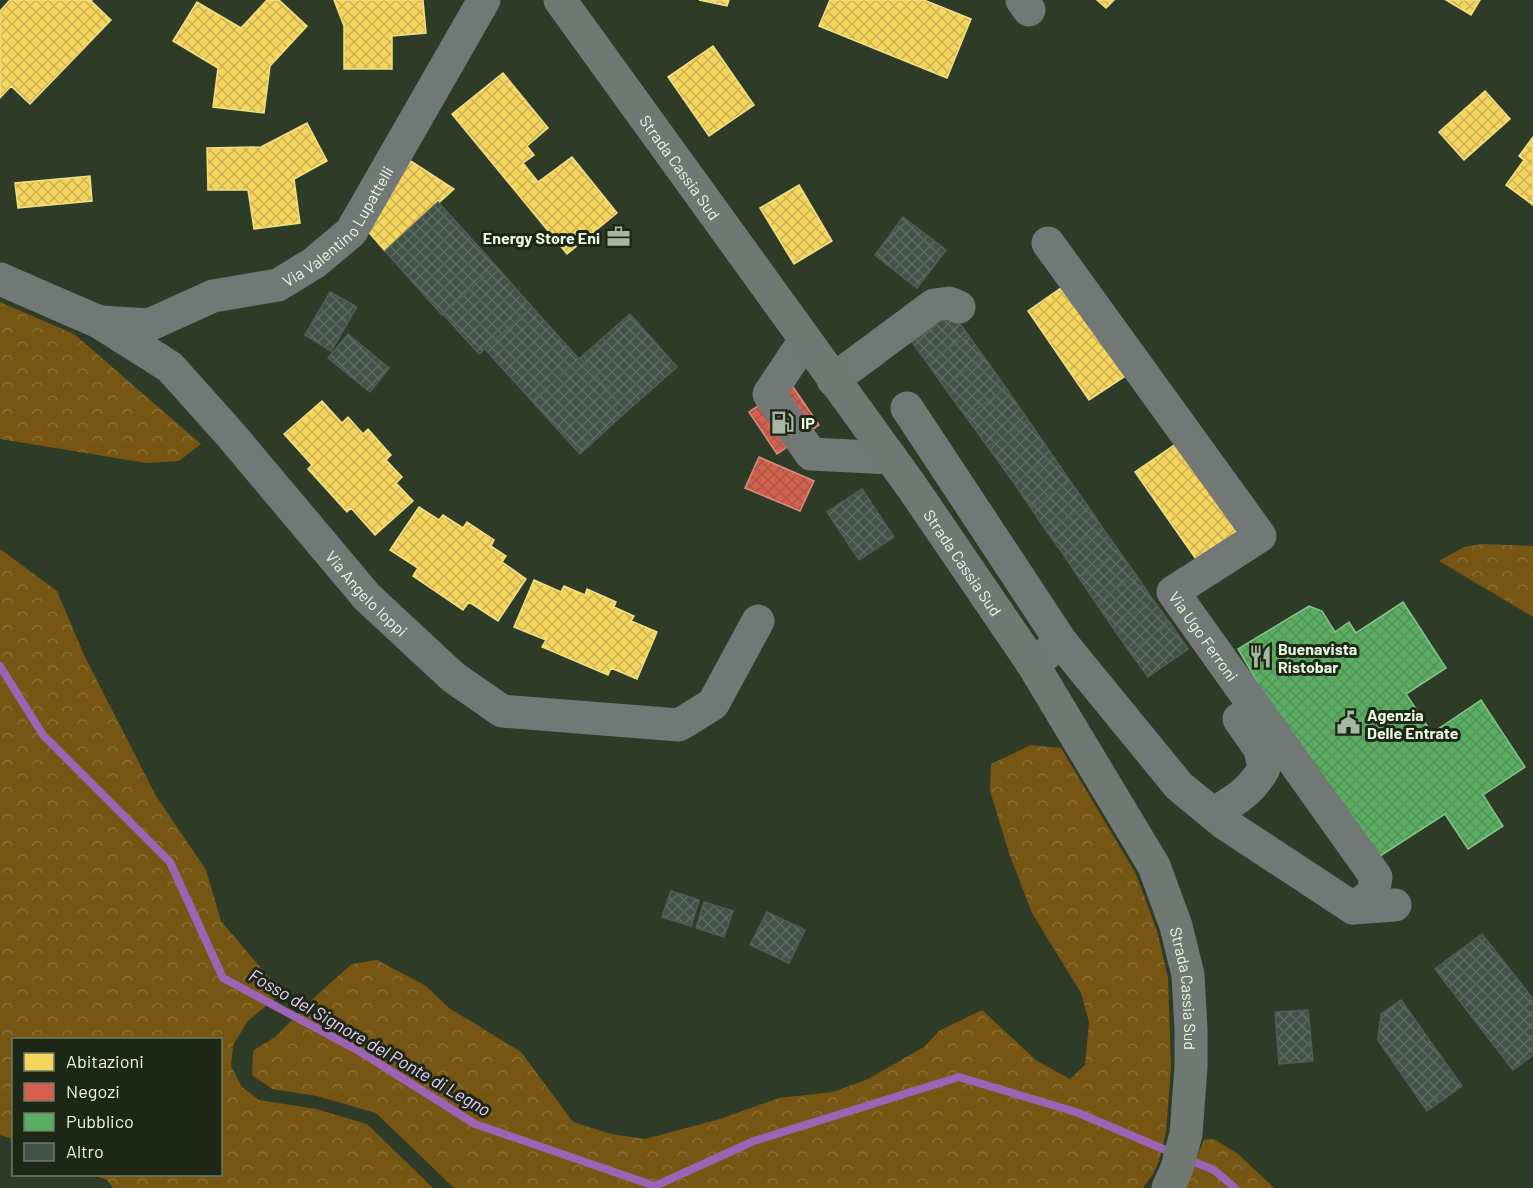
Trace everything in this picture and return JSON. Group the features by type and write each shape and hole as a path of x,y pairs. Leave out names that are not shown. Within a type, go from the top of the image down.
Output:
{"main road":[{"name":"Strada Cassia Sud","path":"560,0 891,459 1032,663 1154,866 1176,926 1188,975 1191,1029 1191,1067 1186,1134 1177,1168 1168,1188"}],"street":[{"name":"Via Valentino Lupattelli","path":"99,322 149,325 213,296 278,285 314,263 337,245 351,232 484,0"},
{"name":"Via Ugo Ferroni","path":"1048,243 1260,536 1173,592 1376,877 1373,894 1353,908"},
{"name":"Via Angelo Ioppi","path":"0,279 99,322 170,367 230,434 367,597 453,677 502,711 679,725 713,704 758,621"},
{"path":"833,380 934,305 955,300"},
{"path":"805,340 769,394 811,454 891,459"},
{"path":"907,408 1062,643 1179,786 1213,814 1353,908 1395,905"},
{"path":"1032,663 1062,643"},
{"name":"Via Ugo Ferroni","path":"1191,648 1260,750 1264,768 1257,783 1245,794 1213,814"}],"green space":[{"path":"0,302 74,334 201,444 179,461 146,463 0,439"},
{"path":"1482,544 1533,546 1533,617 1439,561 1464,547"},
{"path":"0,549 57,591 84,655 156,796 206,870 221,921 271,980 279,995 248,1021 233,1045 231,1066 242,1087 259,1100 316,1109 367,1124 433,1188 113,1188 107,1180 96,1176 222,1176 222,1038 12,1038 12,1139 0,1135"},
{"path":"1031,745 1061,748 1136,874 1157,931 1168,978 1171,1067 1166,1132 1159,1161 1143,1188 454,1188 376,1113 317,1096 272,1089 252,1075 253,1051 275,1037 352,964 377,960 426,986 449,1008 521,1052 573,1122 611,1134 645,1139 720,1119 779,1098 833,1092 868,1079 924,1047 939,1031 982,1010 1037,1061 1070,1079 1085,1065 1089,1022 1081,993 1032,913 1009,853 990,791 991,764"},
{"path":"1214,1139 1238,1154 1274,1188 1184,1188 1204,1140"}],"building: Abitazioni":[{"path":"10,0 92,0 111,20 30,104 11,86 0,98 0,11"},
{"path":"267,0 279,0 307,26 270,66 264,113 213,107 218,68 173,41 197,2 241,28"},
{"path":"334,0 423,0 426,33 392,36 392,69 344,69 344,26"},
{"path":"699,0 729,0 727,6"},
{"path":"830,0 924,0 971,19 947,78 819,26"},
{"path":"1097,0 1114,0 1106,8"},
{"path":"1446,0 1480,0 1471,15"},
{"path":"713,46 754,105 709,136 668,77"},
{"path":"503,73 548,128 527,146 534,155 523,163 538,182 572,157 617,213 567,254 452,114"},
{"path":"1485,91 1510,119 1464,160 1439,132"},
{"path":"307,123 327,161 294,179 300,223 254,229 248,190 208,190 207,148 261,147"},
{"path":"1533,137 1533,205 1506,185 1524,160 1519,156"},
{"path":"403,156 454,189 385,251 365,228"},
{"path":"90,176 92,201 18,208 15,183"},
{"path":"799,185 832,241 794,264 760,208"},
{"path":"1071,281 1133,371 1089,400 1028,311"},
{"path":"322,401 342,423 348,417 363,434 368,429 391,455 386,460 402,477 396,483 413,501 375,535 351,508 347,512 308,469 312,465 284,434"},
{"path":"1183,439 1246,529 1198,562 1135,472"},
{"path":"419,507 439,520 443,515 463,528 467,522 494,540 491,546 506,556 502,562 526,579 498,621 469,602 463,610 413,576 418,568 390,550"},
{"path":"534,580 561,592 564,586 585,595 587,589 616,602 614,607 634,616 631,621 657,632 637,679 611,668 608,675 542,647 546,640 514,627"}],"building: Negozi":[{"path":"791,384 819,425 777,454 749,412"},
{"path":"759,457 814,481 800,511 745,488"}],"building: Pubblico":[{"name":"Agenzia Delle Entrate","path":"1403,602 1446,668 1406,694 1432,733 1481,700 1525,767 1483,795 1503,826 1468,849 1445,814 1377,858 1253,693 1258,683 1238,649 1309,606 1322,611 1335,632 1349,622 1356,633"}],"building: Altro":[{"path":"438,202 496,266 442,315 385,251"},
{"path":"903,217 946,250 917,288 875,255"},
{"path":"496,266 532,307 479,354 443,314"},
{"path":"330,292 357,307 331,351 305,335"},
{"path":"532,307 579,359 532,401 485,349"},
{"path":"952,313 968,335 928,364 912,342"},
{"path":"630,314 677,367 627,411 580,358"},
{"path":"348,334 389,368 370,392 328,358"},
{"path":"968,335 984,357 944,387 928,364"},
{"path":"984,357 1006,388 966,417 944,387"},
{"path":"580,358 627,411 580,454 532,401"},
{"path":"1006,388 1028,420 988,447 966,417"},
{"path":"1028,420 1053,456 1014,483 988,447"},
{"path":"1053,456 1070,481 1031,508 1014,483"},
{"path":"1070,481 1087,505 1047,532 1031,508"},
{"path":"862,489 894,537 859,560 827,512"},
{"path":"1087,505 1102,527 1063,554 1047,532"},
{"path":"1102,527 1119,551 1079,578 1063,554"},
{"path":"1119,551 1136,575 1096,603 1079,578"},
{"path":"1136,575 1153,600 1113,628 1096,603"},
{"path":"1153,600 1170,623 1129,651 1113,628"},
{"path":"1170,623 1188,649 1148,677 1129,651"},
{"path":"671,891 699,900 691,926 662,917"},
{"path":"704,902 733,911 724,937 696,928"},
{"path":"767,912 805,930 789,963 750,945"},
{"path":"1482,934 1533,999 1533,1055 1513,1070 1435,969"},
{"path":"1401,1000 1462,1086 1427,1111 1378,1040 1381,1014"},
{"path":"1308,1010 1313,1061 1279,1064 1275,1012"}],"waterway":[{"name":"Fosso del Signore del Ponte di Legno","path":"0,666 43,735 170,862 223,978 359,1051 475,1124 655,1186 754,1141 959,1077 1076,1112 1175,1154"},
{"name":"Fosso del Signore del Ponte di Legno","path":"1187,1159 1214,1170 1235,1188"}],"place":[{"name":"Energy Store Eni","path":"618,237"},
{"name":"IP","path":"783,422"},
{"name":"Buenavista Ristobar","path":"1260,657"},
{"name":"Agenzia Delle Entrate","path":"1349,723"}]}
